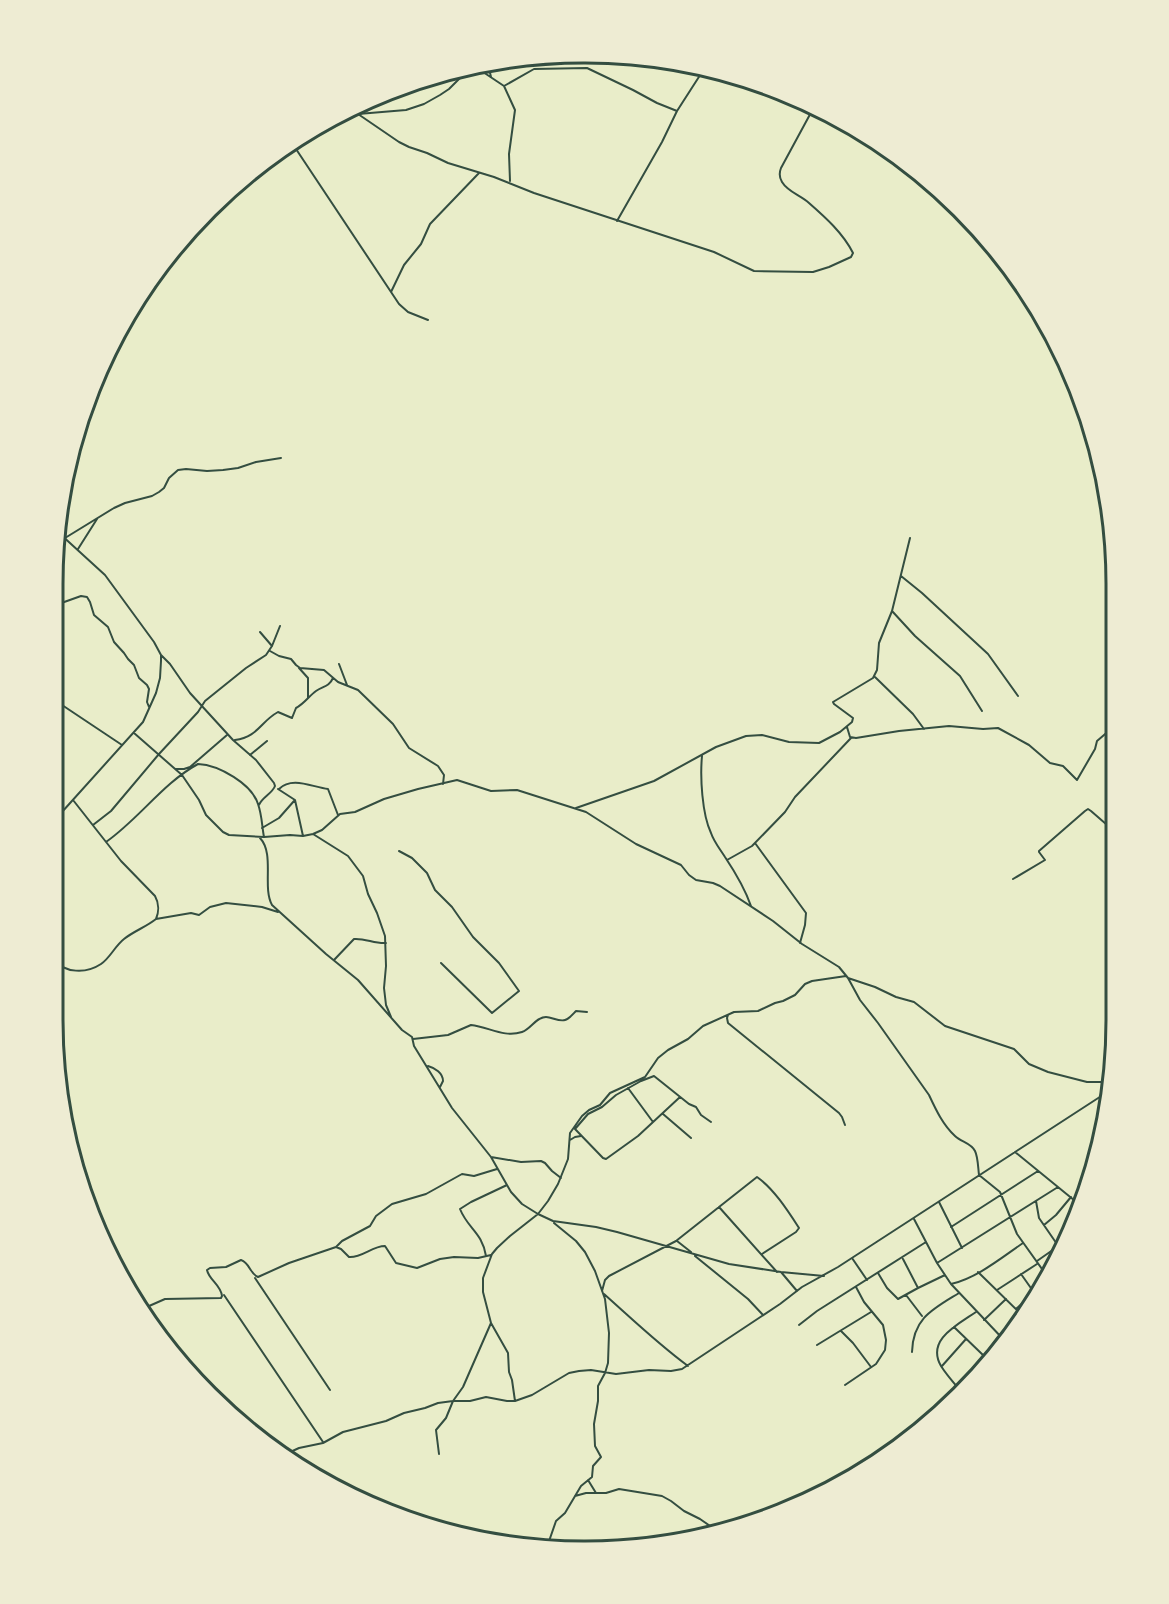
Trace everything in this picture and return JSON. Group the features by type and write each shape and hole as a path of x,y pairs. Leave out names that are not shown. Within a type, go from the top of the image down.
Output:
{"street":[{"path":"504,86 534,69 587,68 677,111"},
{"path":"490,72 491,77"},
{"path":"484,73 504,86 515,110 508,154 510,183"},
{"path":"617,221 677,111 699,76"},
{"path":"361,114 399,111 424,104 449,89 459,79"},
{"path":"359,115 409,147 448,164 714,252 754,271 813,272 829,267 850,257 853,253 835,228 807,201 789,190 780,176 781,168 810,115"},
{"path":"297,150 373,268 403,308 428,320"},
{"path":"391,292 404,265 421,244 430,224 479,173"},
{"path":"281,458 223,470 178,470 159,492 109,510 65,538 105,575 161,655 202,705 233,740 263,768 275,786 295,800 303,836"},
{"path":"78,549 97,518"},
{"path":"576,808 654,781 716,747 754,735 796,743 819,743 828,740 847,727 853,718 833,702 875,677 878,670 880,639 892,611 910,538"},
{"path":"901,576 988,654 1018,696"},
{"path":"63,602 87,597 94,615 108,627 114,642 134,665 139,678 147,685 149,689 147,702 150,708"},
{"path":"892,611 915,636 960,676 982,711"},
{"path":"93,825 111,811 215,692 270,651 280,626"},
{"path":"260,632 272,646"},
{"path":"270,651 291,659 308,678 308,698"},
{"path":"63,810 146,717 159,678 161,655"},
{"path":"339,664 347,685"},
{"path":"298,666 305,669 324,670 333,678 358,690 396,729 409,748 438,766 444,775 443,784"},
{"path":"875,677 913,714 924,729"},
{"path":"233,740 254,734 262,724 278,712 292,718 294,710 317,690 329,685 333,678"},
{"path":"63,706 122,746"},
{"path":"727,860 750,848 851,738 957,726 979,729 998,728 1029,745 1050,763 1066,768 1077,780 1095,749 1096,741 1106,733"},
{"path":"847,727 851,738"},
{"path":"134,733 182,775 199,800 205,814 223,832 234,836 313,834 322,830 338,815 355,812 418,789 458,780 491,791 517,790 591,814 636,844 681,865 696,880 720,886 773,921 800,943 839,967 860,1000 929,1095 933,1107 943,1122 959,1140 974,1149 980,1175 1001,1194 1017,1234 1042,1269"},
{"path":"176,769 190,766 228,734"},
{"path":"250,755 267,741"},
{"path":"702,756 703,800 709,828 752,908"},
{"path":"106,842 182,775 198,764 211,767 243,783 253,794 259,805 264,837"},
{"path":"279,789 284,784 301,783 328,789 338,815"},
{"path":"259,805 275,786"},
{"path":"73,800 125,866 157,899 159,911 156,919"},
{"path":"262,828 279,818 295,800"},
{"path":"1013,879 1045,860 1039,851 1088,809 1106,824"},
{"path":"313,834 348,856 363,876 386,943 384,988 386,1005 391,1018"},
{"path":"260,837 267,857 268,896 272,906 358,980 403,1032 413,1039 414,1046 452,1108 490,1156 507,1185 522,1204 553,1221 582,1247 595,1271 603,1292 609,1333 608,1363 598,1386 594,1424 594,1446 601,1456 593,1466 593,1475 582,1484 565,1513 554,1524 548,1540"},
{"path":"755,843 806,913 800,943"},
{"path":"399,850 412,858 427,873 435,890 452,907 473,937 499,963 519,991 492,1013 441,963"},
{"path":"63,969 75,971 99,965 123,940 156,919 191,913 199,915 210,907 226,903 262,907 279,913"},
{"path":"333,960 354,939 386,943"},
{"path":"515,1401 508,1353 491,1323 482,1287 492,1254 538,1214 549,1201 568,1159 569,1136 585,1112 600,1105 610,1094 645,1077 655,1062 668,1050 688,1039 703,1026 738,1011 758,1011 789,999 809,982 847,977 914,1002 945,1026 1014,1049 1029,1064 1048,1072 1087,1082 1103,1082"},
{"path":"413,1039 454,1034 471,1025 504,1034 517,1033 525,1031 543,1018 562,1020 568,1019 576,1011 587,1012"},
{"path":"728,1015 728,1023 841,1115 845,1125"},
{"path":"427,1066 434,1068 442,1076 443,1082 440,1087"},
{"path":"574,1129 588,1114 602,1107 611,1098 654,1076 696,1107 701,1115 711,1122"},
{"path":"628,1088 653,1122"},
{"path":"574,1129 606,1159 638,1136 680,1097"},
{"path":"292,1451 323,1443 343,1432 453,1401 470,1401 486,1397 515,1401 532,1395 569,1373 587,1370 605,1373 633,1373 682,1369 797,1291 914,1219 1100,1097"},
{"path":"663,1114 692,1138"},
{"path":"570,1141 581,1136"},
{"path":"1015,1152 1073,1199"},
{"path":"490,1156 511,1161 532,1163 542,1161 561,1178"},
{"path":"254,1275 261,1276 289,1263 336,1247 342,1241 370,1226 378,1213 392,1204 426,1194 462,1174 474,1176 497,1169"},
{"path":"951,1227 1038,1171"},
{"path":"603,1292 605,1280 609,1276 676,1240 757,1177 767,1186 799,1228 796,1233 762,1254"},
{"path":"486,1256 482,1239 460,1209 507,1185"},
{"path":"937,1263 1058,1187"},
{"path":"1044,1226 1071,1197"},
{"path":"1036,1201 1039,1218 1056,1242"},
{"path":"939,1202 962,1248"},
{"path":"719,1207 797,1291"},
{"path":"914,1219 951,1284 999,1336"},
{"path":"553,1221 603,1228 729,1264 779,1272 824,1275"},
{"path":"676,1240 748,1299 763,1315"},
{"path":"799,1325 817,1311 926,1242"},
{"path":"951,1284 978,1272 1023,1243"},
{"path":"336,1247 349,1257 353,1257 385,1246 396,1263 414,1268 447,1258 492,1254"},
{"path":"997,1290 1051,1253"},
{"path":"852,1258 867,1280"},
{"path":"902,1258 918,1288"},
{"path":"323,1443 207,1271 243,1261 246,1263 330,1390"},
{"path":"978,1272 1016,1309 1021,1304"},
{"path":"878,1273 887,1288 898,1299 945,1275"},
{"path":"1021,1274 1031,1288"},
{"path":"845,1385 871,1367 881,1358 885,1350 884,1325 871,1312 856,1287"},
{"path":"603,1292 644,1328 653,1339 688,1366"},
{"path":"149,1306 165,1299 217,1299 222,1298 222,1293"},
{"path":"912,1352 914,1335 923,1317 959,1293"},
{"path":"906,1295 923,1317"},
{"path":"984,1320 1006,1299"},
{"path":"817,1346 871,1312"},
{"path":"956,1385 941,1367 937,1358 939,1342 954,1327 977,1312"},
{"path":"439,1454 436,1430 446,1418 453,1401 463,1387 491,1323"},
{"path":"954,1327 983,1355"},
{"path":"841,1330 871,1367"},
{"path":"941,1367 966,1339"},
{"path":"588,1480 596,1493"},
{"path":"575,1496 583,1493 606,1493 619,1489 664,1496 709,1525"}]}
